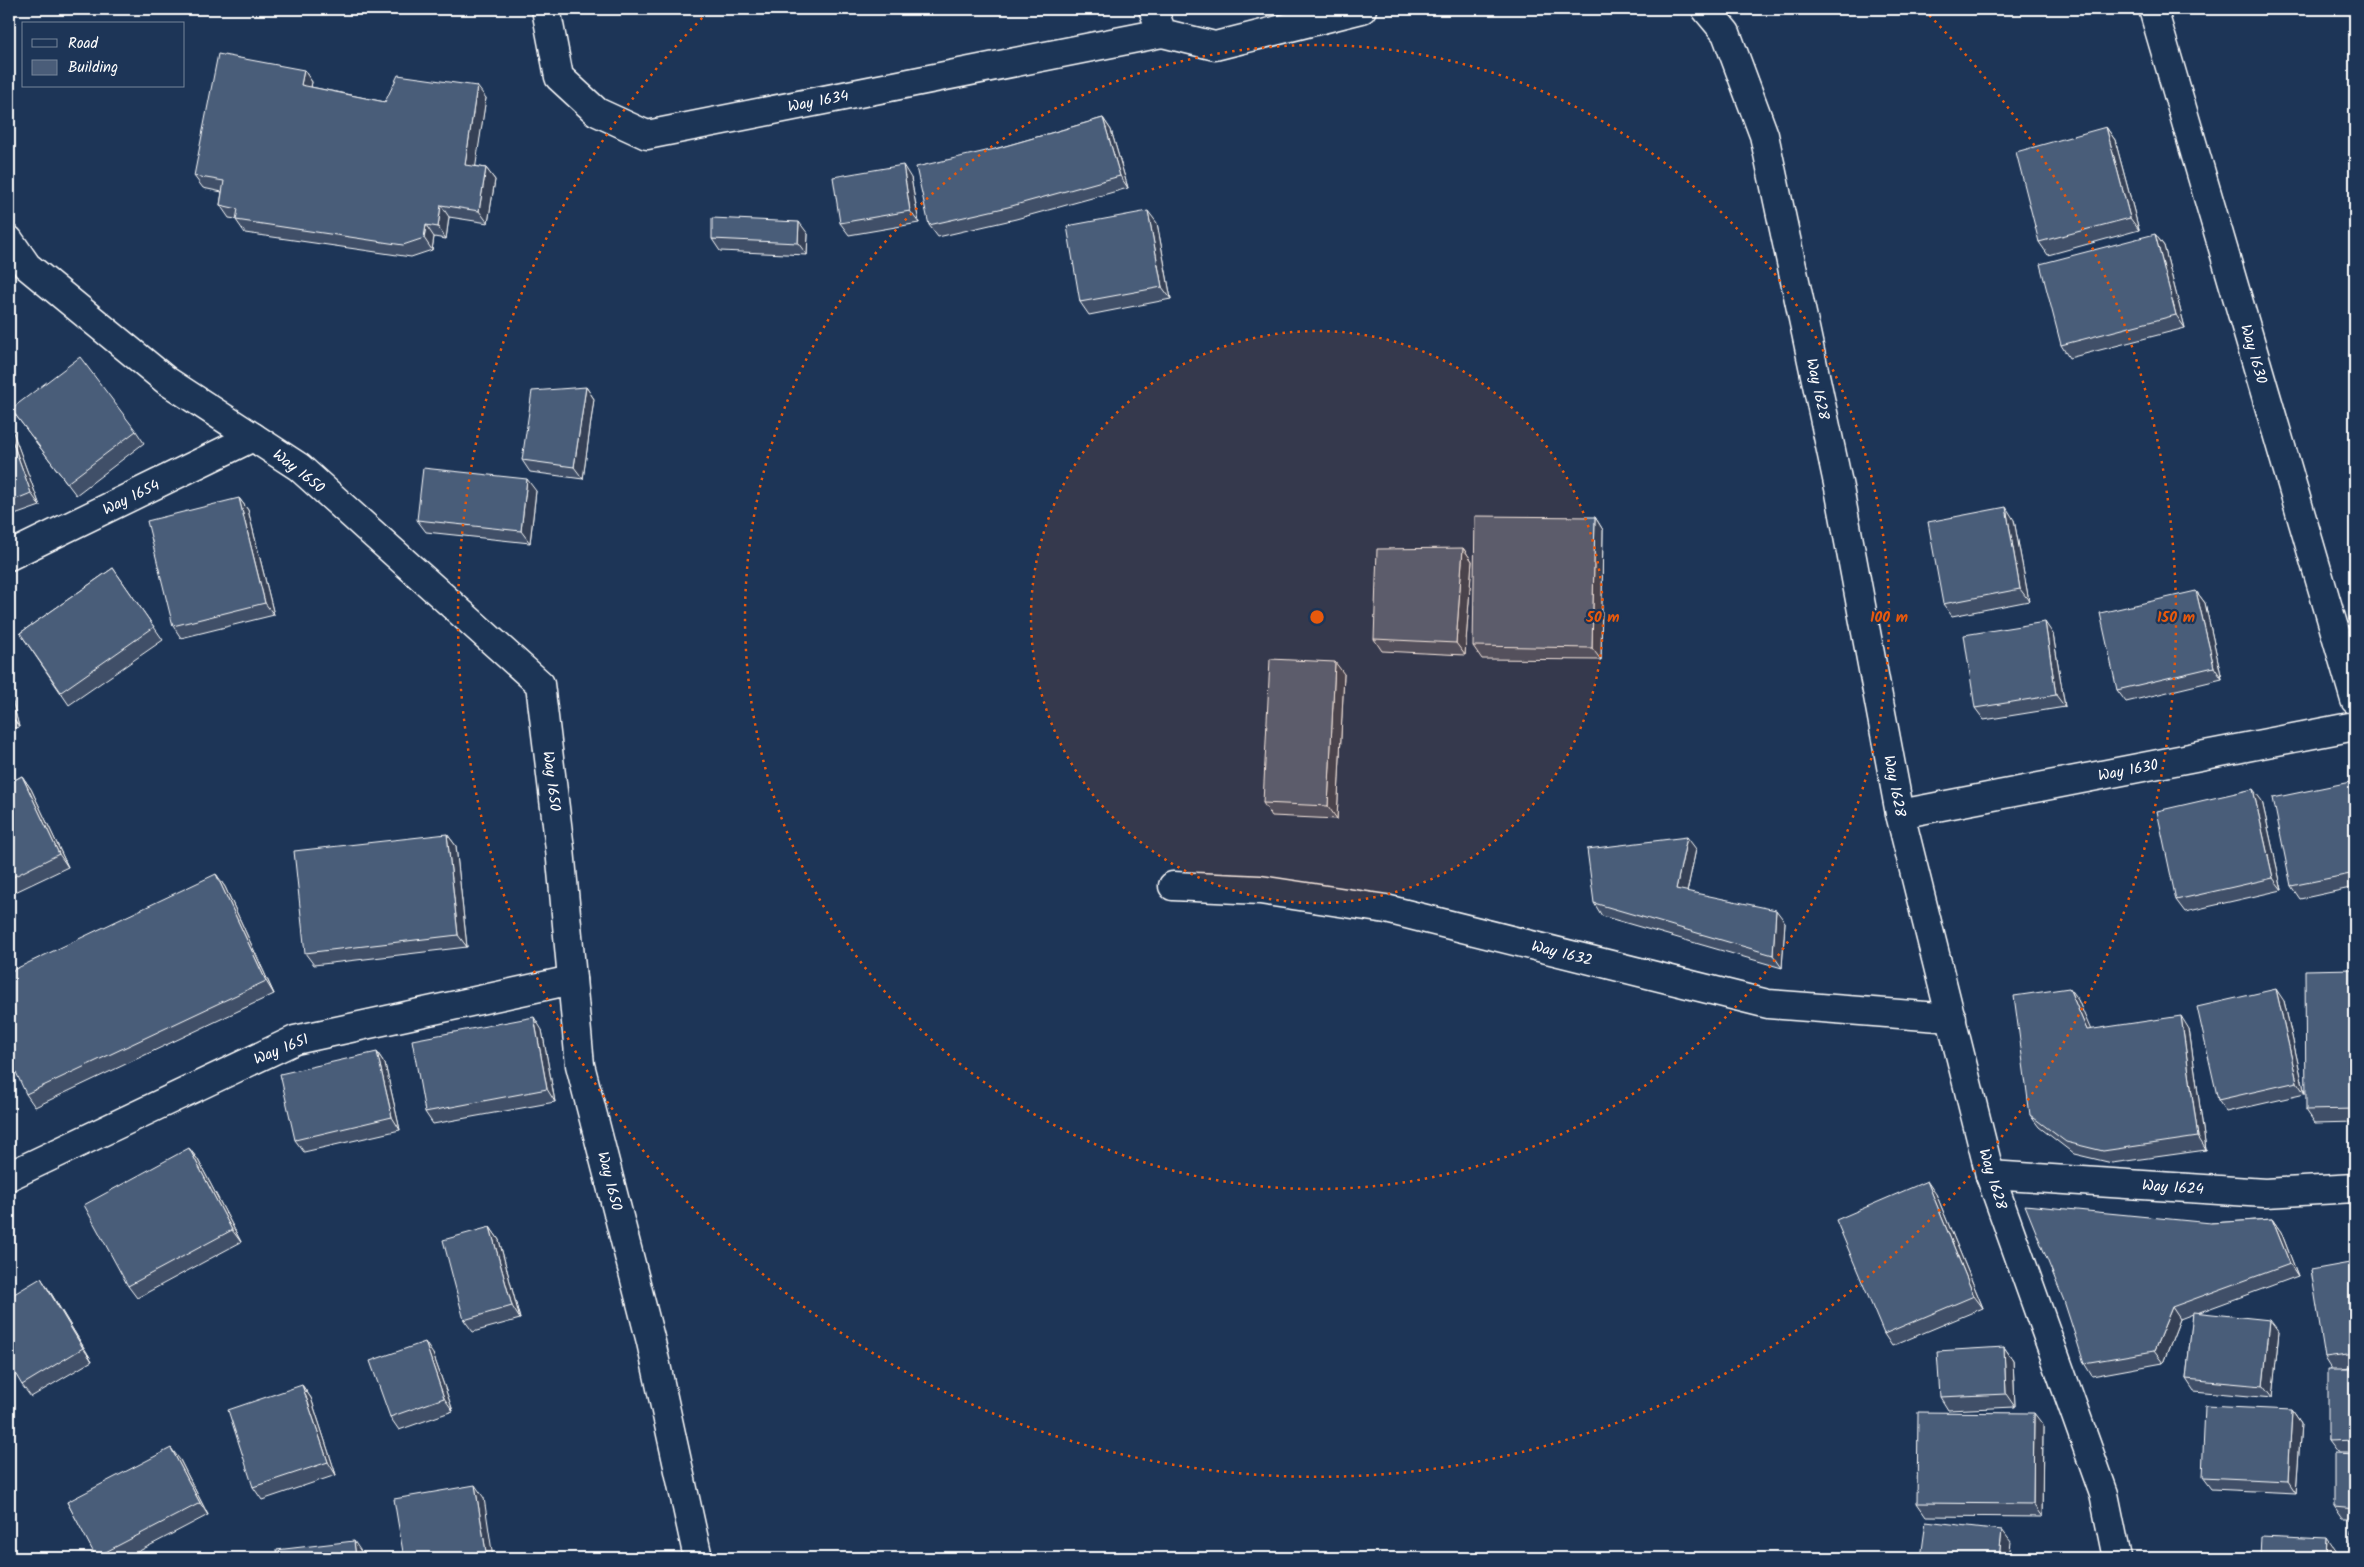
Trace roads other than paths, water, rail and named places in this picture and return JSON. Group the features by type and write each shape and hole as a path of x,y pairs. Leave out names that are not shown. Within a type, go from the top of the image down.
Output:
{"street":[{"name":"Way 1634","path":"546,9 559,77 597,112 647,135 1157,21"},
{"path":"1157,21 1215,46 1362,9"},
{"name":"Way 1628","path":"1706,9 1726,34 1764,135 1839,488 1900,814 1990,1176 2104,1494 2117,1558"},
{"name":"Way 1630","path":"2153,9 2355,700"},
{"name":"Way 1650","path":"9,240 27,266 167,381 298,467 540,684 560,849 580,1065 651,1342 698,1558"},
{"name":"Way 1654","path":"9,556 253,437"},
{"name":"Way 1630","path":"1900,814 2355,726"},
{"name":"Way 1632","path":"1172,886 1260,890 1386,909 1768,1004 1952,1018"},
{"name":"Way 1651","path":"9,1176 295,1040 572,980"},
{"name":"Way 1624","path":"1990,1176 2265,1193 2355,1188"}]}
